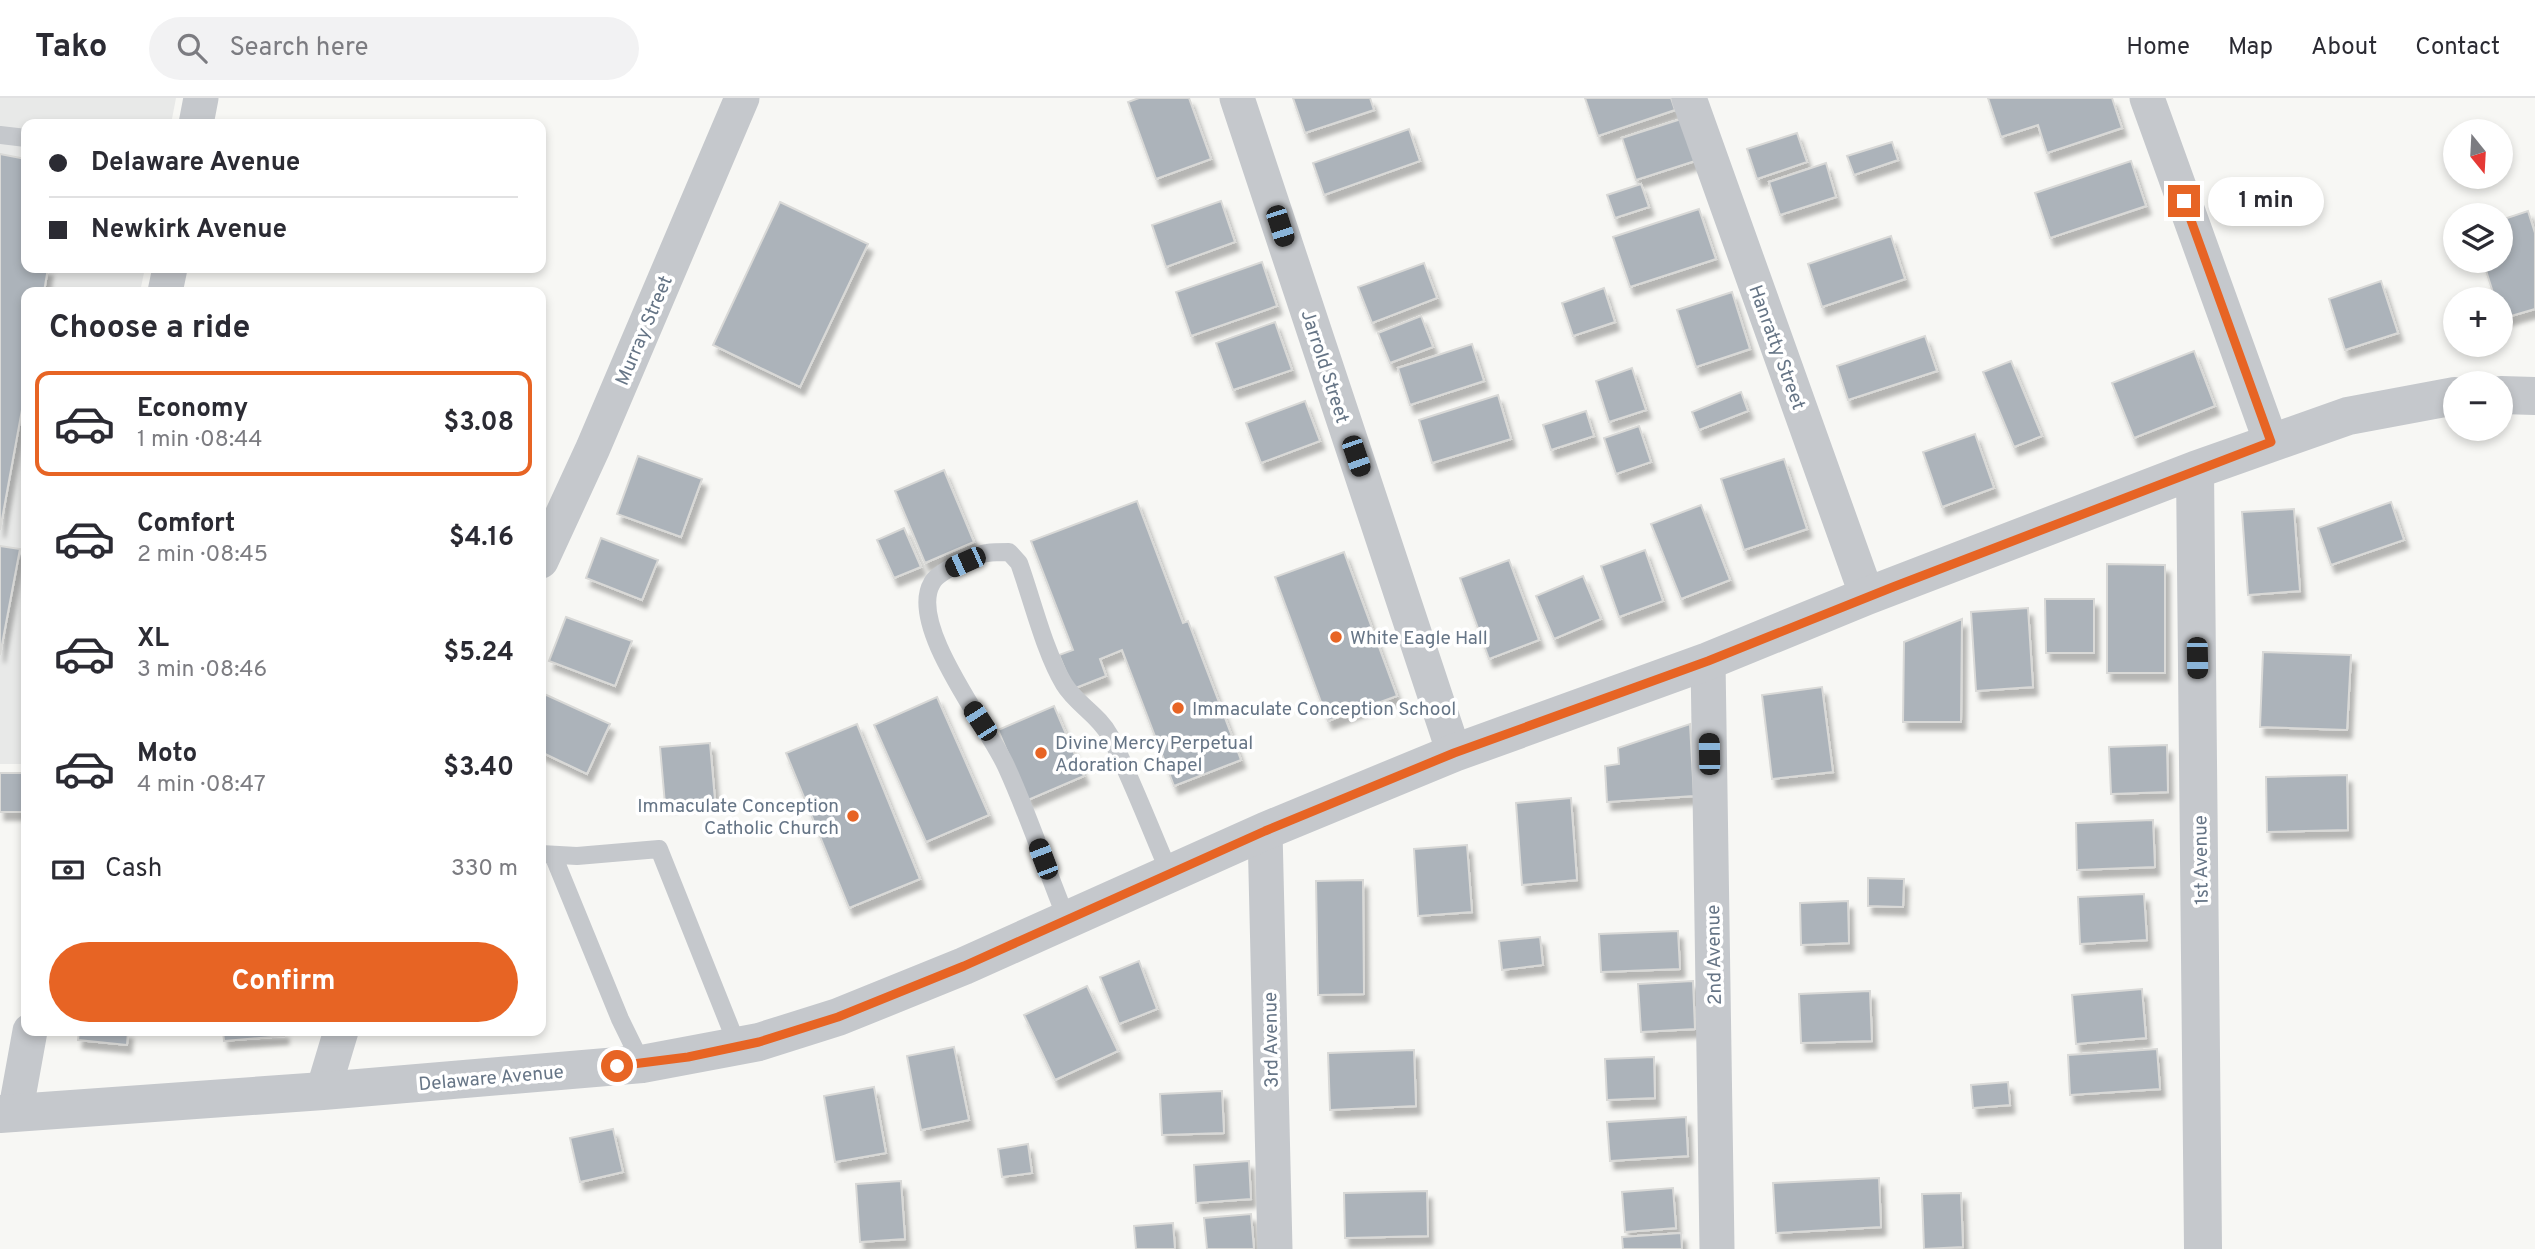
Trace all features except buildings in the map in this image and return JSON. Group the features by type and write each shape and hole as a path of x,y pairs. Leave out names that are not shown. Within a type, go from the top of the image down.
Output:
{"street":[{"path":"197,119 201,98"},
{"name":"Murray Street","path":"546,550 593,448 742,98"},
{"name":"Jarrold Street","path":"1237,98 1454,753"},
{"name":"Hanratty Street","path":"1689,98 1867,596"},
{"path":"2147,98 2271,442"},
{"path":"2513,395 2535,396"},
{"name":"Delaware Avenue","path":"8,1114 323,1091 642,1063 759,1042 838,1017 964,966 1265,831 1454,753 1708,661 1867,596 2271,442 2348,416 2443,398"},
{"name":"1st Avenue","path":"2195,470 2203,1249"},
{"name":"2nd Avenue","path":"1708,661 1717,1249"},
{"name":"3rd Avenue","path":"1265,831 1275,1249"},
{"path":"8,1114 29,1036"},
{"path":"323,1091 340,1036"}],"lane":[{"path":"0,135 21,137"},
{"path":"1067,920 1006,764 968,703 931,626 927,603 932,582 946,570 985,553 1009,552 1019,564 1055,667 1076,699 1093,713 1109,734 1170,874"},
{"path":"642,1063 547,855 577,856 659,849 738,1046"}],"shaded area":[{"path":"0,98 176,98 172,119 21,119 21,273 144,273 141,287 21,287 21,764 0,764"}],"place":[{"name":"White Eagle Hall","path":"1336,637"},
{"name":"Immaculate Conception School","path":"1178,708"},
{"name":"Divine Mercy Perpetual Adoration Chapel","path":"1041,753"},
{"name":"Immaculate Conception Catholic Church","path":"853,816"}],"route":[{"path":"617,1066 688,1057 759,1042 838,1017 964,966 1265,831 1454,753 1708,661 2271,442 2184,201"}]}
